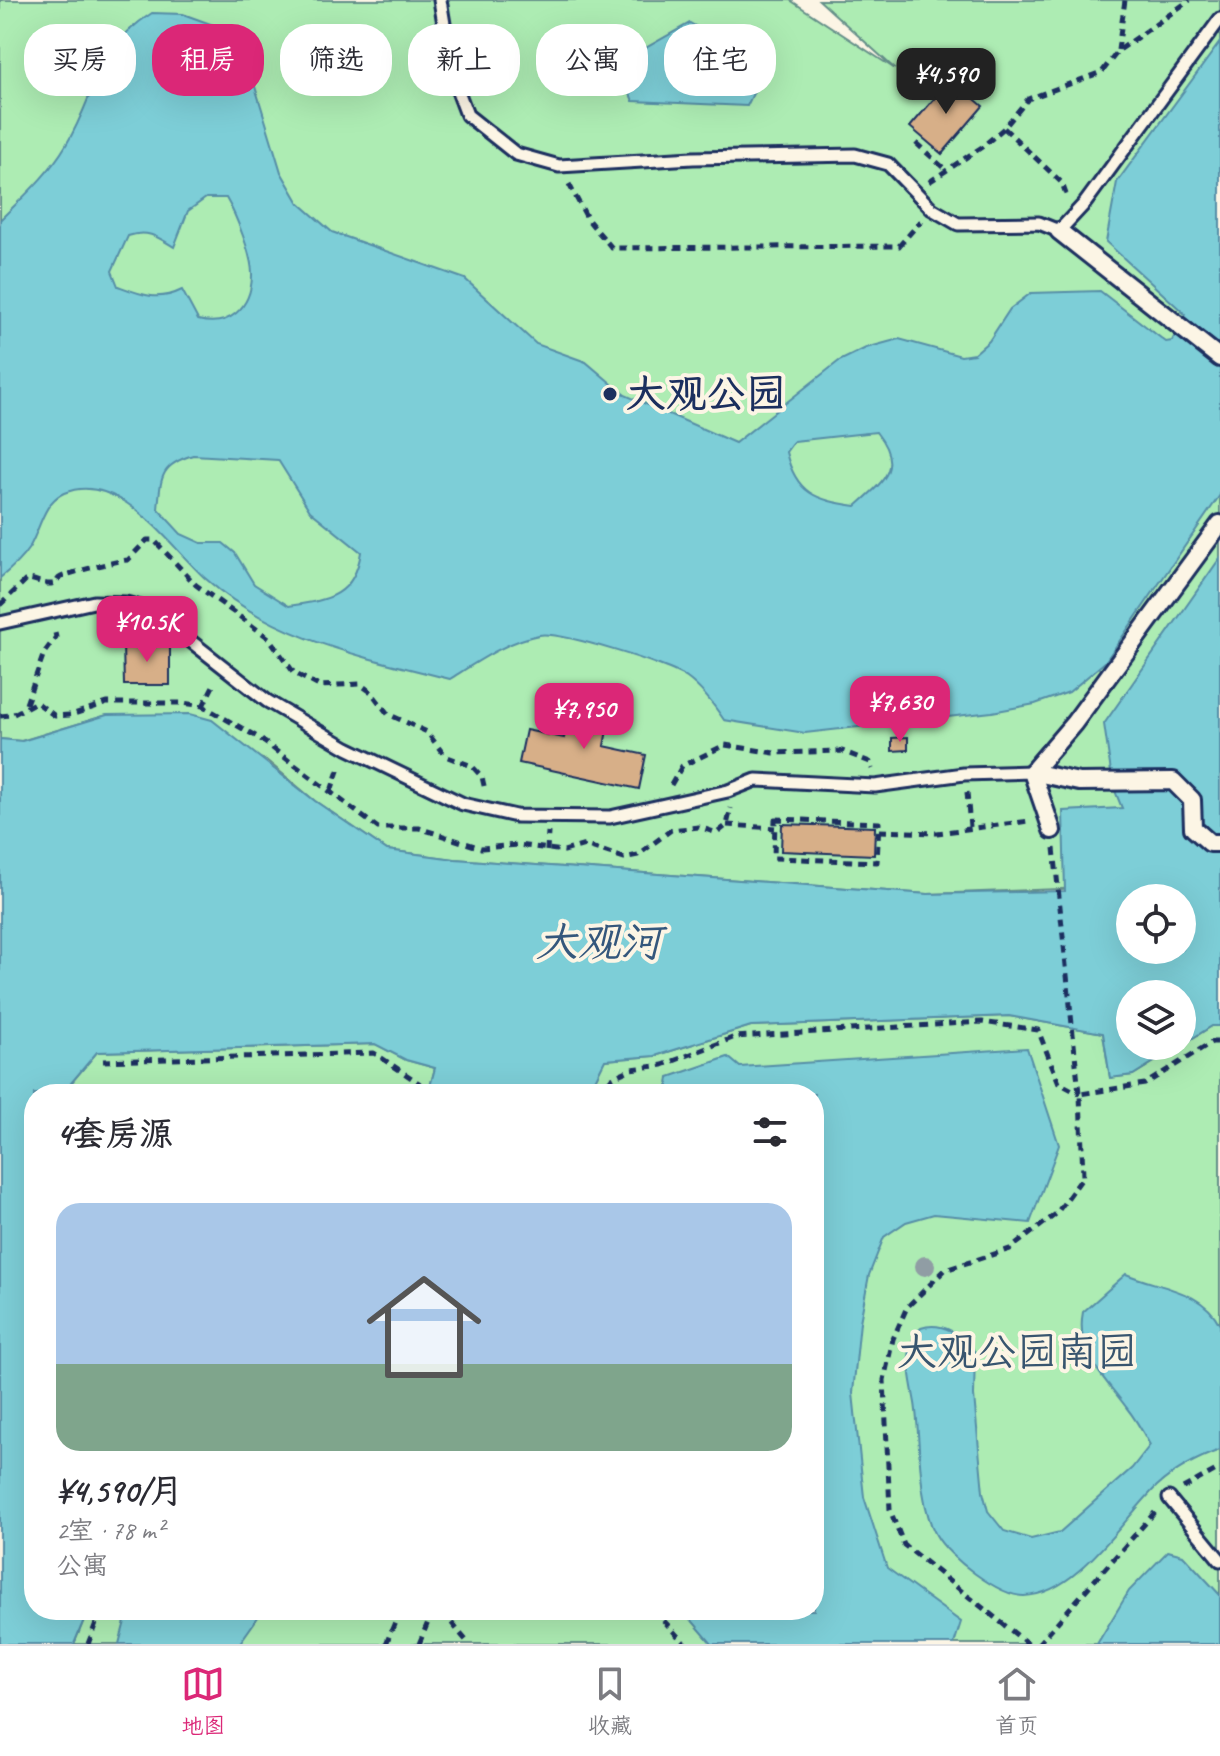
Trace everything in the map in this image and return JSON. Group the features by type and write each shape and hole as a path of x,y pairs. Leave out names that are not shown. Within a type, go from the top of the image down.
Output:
{"street":[{"path":"1059,231 1220,358"},
{"path":"1032,772 1074,723 1220,524"},
{"path":"1032,772 1079,782 1173,781 1192,800 1193,828 1210,843 1220,843"},
{"path":"1032,772 1051,824"}],"lane":[{"path":"440,0 453,78 467,115 516,154 559,166 693,158 855,155 888,164 932,209 958,224 1039,223 1059,231 1220,19"},
{"path":"0,623 94,602 126,603 151,610 267,701 347,748 463,804 516,816 610,817 728,791 756,780 875,786 964,774 1032,772"},
{"path":"1169,1498 1220,1560"}],"path":[{"path":"1118,51 1125,0"},
{"path":"914,191 947,171 1004,128 1028,99 1102,72 1118,51 1190,0"},
{"path":"1004,128 1062,183 1074,215"},
{"path":"916,143 947,171"},
{"path":"559,166 588,220 612,248 899,246 932,209"},
{"path":"0,605 27,579 49,585 60,577 95,569 114,560 128,560 147,540 154,540 196,585 269,638 294,673 319,686 360,684 371,692 388,714 427,732 445,756 472,766 482,777 490,811"},
{"path":"25,705 44,653 56,637 51,612"},
{"path":"203,706 223,667"},
{"path":"331,791 347,748"},
{"path":"964,774 970,827"},
{"path":"775,819 879,823 877,862 774,858 775,828 775,819"},
{"path":"879,831 937,833 970,827 1051,824 1073,1054 1080,1094 1083,1177 1056,1214 1010,1249 945,1270 907,1307 893,1339 884,1380 890,1510 904,1545 1028,1644"},
{"path":"727,825 775,828"},
{"path":"608,1084 612,1078 631,1069 663,1065 735,1037 982,1022 1038,1030 1059,1083 1080,1094 1145,1084 1212,1042 1220,1042"},
{"path":"103,1061 374,1053 419,1084"},
{"path":"1038,1644 1169,1498 1194,1480 1220,1468"},
{"path":"88,1644 97,1620"},
{"path":"386,1644 396,1620"},
{"path":"419,1644 429,1620"},
{"path":"450,1620 469,1644"},
{"path":"663,1620 685,1644"}],"green space":[{"name":"大观公园","path":"0,0 790,0 895,69 819,0 1220,0 1220,883 1116,884 1116,887 928,894 454,859 387,850 315,801 266,760 107,715 21,741 0,739"},
{"name":"大观公园南园","path":"1009,1016 1103,1033 1110,1078 1133,1075 1157,1060 1196,1060 1196,1036 1212,1026 1220,1026 1220,1644 74,1644 84,1620 824,1620 824,1084 593,1084 604,1060 655,1056 751,1026"},
{"path":"376,1044 406,1060 435,1068 431,1084 72,1084 97,1052"}],"water":[{"path":"152,13 183,14 210,24 152,24 152,96 258,96 281,172 299,203 332,232 465,279 536,344 586,362 625,395 735,443 839,361 866,348 899,339 961,356 974,354 989,341 1010,309 1031,293 1100,291 1166,342 1172,341 1185,314 1106,242 1117,182 1220,42 1220,495 1105,662 1069,692 1035,704 992,712 805,733 724,720 698,687 677,672 568,638 539,635 515,642 450,679 322,644 291,632 233,600 206,579 143,516 105,492 85,489 57,497 47,510 29,548 0,578 0,220 52,166 76,126 89,96 136,96 136,25","holes":["206,198 226,198 239,225 250,258 252,276 248,298 236,313 219,321 198,320 182,290 158,296 118,286 112,271 128,236 147,234 174,247 188,211","876,432 889,455 887,473 856,506 830,501 810,492 802,486 790,466 786,452 794,441","193,455 278,460 310,511 361,552 352,579 337,594 289,606 254,584 235,553 223,543 201,543 181,534 158,509 160,488 168,468"]},
{"path":"664,38 664,96 752,96 747,106 633,101 631,96 648,96 648,47"},
{"name":"大观河","path":"1220,558 1220,1026 1212,1026 1196,1036 1196,980 1116,980 1116,1060 1157,1060 1133,1075 1110,1078 1103,1033 1009,1016 751,1026 655,1056 605,1060 593,1084 431,1084 435,1068 406,1060 375,1044 97,1052 72,1084 24,1084 24,1620 84,1620 74,1644 0,1644 0,739 22,741 107,715 190,714 212,720 315,801 387,850 455,859 928,894 1065,891 1063,811 1122,808 1113,786 1104,724"},
{"path":"1027,1048 1059,1145 1030,1223 934,1214 906,1222 884,1237 869,1275 860,1322 853,1393 864,1497 887,1568 961,1622 954,1644 712,1644 692,1620 824,1620 824,1084 668,1084 669,1077 728,1057 740,1067"},
{"path":"1126,1274 1191,1297 1203,1304 1220,1325 1220,1450 1187,1465 1157,1486 1098,1553 1062,1583 1044,1592 1024,1596 1001,1590 951,1554 936,1535 930,1521 909,1370 911,1343 921,1328 937,1326 958,1335 975,1352 974,1396 983,1492 988,1511 1004,1531 1031,1539 1060,1532 1132,1468 1150,1445 1133,1416 1093,1364 1083,1340 1083,1312"},
{"path":"1168,1551 1183,1555 1220,1595 1220,1644 1097,1644 1129,1591"},
{"path":"125,1620 256,1620 239,1644 119,1644"}],"building":[{"path":"951,79 983,106 942,154 910,127"},
{"path":"123,644 170,644 170,685 124,685"},
{"path":"571,706 610,714 604,746 646,755 639,789 519,763 526,730 564,738"},
{"path":"908,737 908,750 892,751 892,738"},
{"path":"782,824 875,827 874,855 781,851"}],"place":[{"name":"大观公园","path":"610,394"}]}
